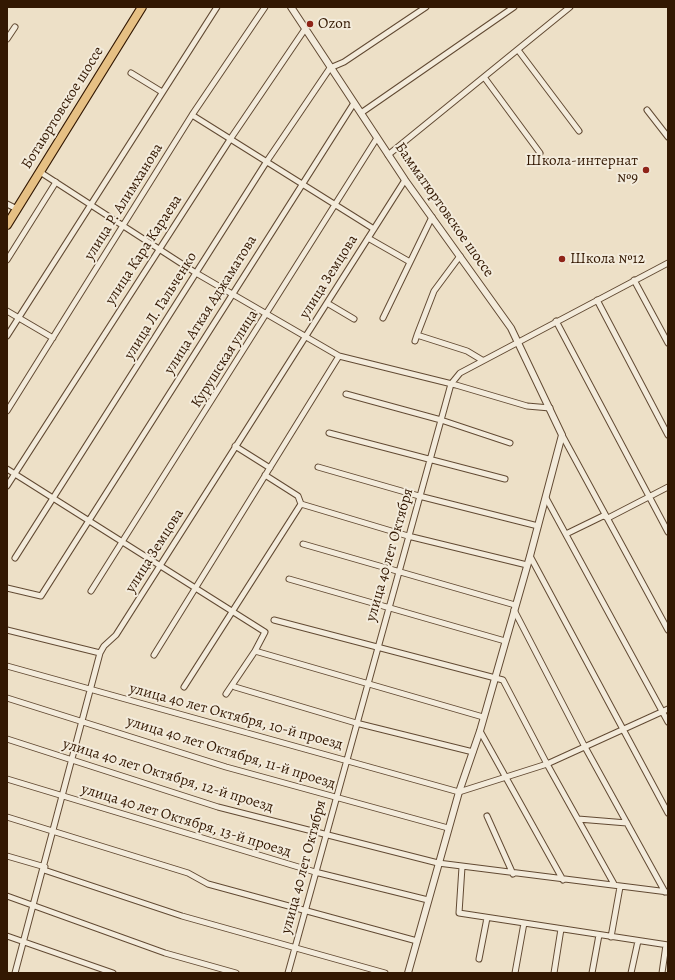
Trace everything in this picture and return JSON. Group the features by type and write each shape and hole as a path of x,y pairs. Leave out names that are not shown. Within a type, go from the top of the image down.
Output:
{"main road":[{"name":"Ботаюртовское шоссе","path":"7,225 142,7"}],"street":[{"path":"7,336 217,7"},
{"name":"улица Р. Алимханова","path":"7,411 192,115 265,7"},
{"name":"Бамматюртовское шоссе","path":"291,7 405,180 511,328 562,436"},
{"path":"330,68 344,62 426,7"},
{"path":"360,113 514,7"},
{"path":"388,155 570,7"},
{"path":"7,39 15,27"},
{"name":"улица Кара Караева","path":"7,486 231,138 305,29"},
{"path":"518,50 579,131"},
{"name":"улица Л. Гальченко","path":"15,558 267,161 330,68"},
{"path":"131,73 162,92"},
{"path":"484,77 540,153"},
{"name":"улица Аткая Аджаматова","path":"7,588 41,596 354,103"},
{"path":"647,110 668,137"},
{"path":"192,115 231,138 374,229"},
{"name":"Курушская улица","path":"91,591 377,138"},
{"path":"40,172 196,273 339,356 451,384 527,406 550,408"},
{"name":"улица Земцова","path":"15,973 100,653 104,646 116,635 405,180"},
{"path":"7,260 56,182"},
{"path":"7,204 17,209"},
{"path":"383,318 432,217"},
{"path":"368,238 410,262"},
{"path":"415,341 434,291 460,256"},
{"name":"улица 40 лет Октября","path":"288,973 367,682 451,384 460,373 482,360 668,262"},
{"path":"634,280 668,343"},
{"path":"597,300 668,435"},
{"path":"327,303 354,320"},
{"path":"7,311 53,338"},
{"path":"556,321 668,532"},
{"path":"417,335 467,351 482,360"},
{"path":"154,655 339,356"},
{"path":"346,394 441,420 510,442"},
{"path":"329,433 430,458 505,479"},
{"path":"408,973 448,828 480,731 530,556 562,436"},
{"path":"562,436 668,630"},
{"path":"235,446 270,468"},
{"path":"318,467 419,496 538,526"},
{"path":"7,469 265,632 255,651 226,694"},
{"path":"266,475 298,496 301,504"},
{"path":"566,534 603,516 608,518 668,487"},
{"path":"546,498 665,710 668,722"},
{"path":"301,504 408,536 527,564"},
{"path":"184,687 301,504"},
{"path":"303,544 515,607 585,747 666,892"},
{"path":"530,556 668,813"},
{"path":"289,579 505,641"},
{"path":"274,620 503,680 547,764 614,884 620,887 666,892"},
{"path":"7,630 100,653"},
{"path":"255,651 367,682 483,717"},
{"name":"улица 40 лет Октября, 10-й проезд","path":"7,666 346,759 459,792"},
{"path":"235,687 356,723 473,752"},
{"name":"улица 40 лет Октября, 11-й проезд","path":"7,698 226,768 448,828"},
{"path":"459,792 547,764 665,710"},
{"path":"480,731 563,880"},
{"name":"улица 40 лет Октября, 12-й проезд","path":"7,739 73,758 218,807 438,863 563,880 614,884"},
{"name":"улица 40 лет Октября, 13-й проезд","path":"7,779 315,872 428,900"},
{"path":"487,816 513,874"},
{"path":"7,817 188,873 208,884 305,909 417,941"},
{"path":"578,819 627,823"},
{"path":"7,856 182,916 385,973"},
{"path":"462,867 459,914 667,945 662,973"},
{"path":"611,937 620,887"},
{"path":"7,896 165,953 236,973"},
{"path":"479,959 487,918"},
{"path":"515,973 524,923"},
{"path":"554,973 561,929"},
{"path":"592,973 599,935"},
{"path":"7,936 114,973"},
{"path":"631,973 638,941"}],"place":[{"name":"Ozon","path":"310,24"},
{"name":"Школа-интернат №9","path":"646,170"},
{"name":"Школа №12","path":"562,259"}]}
